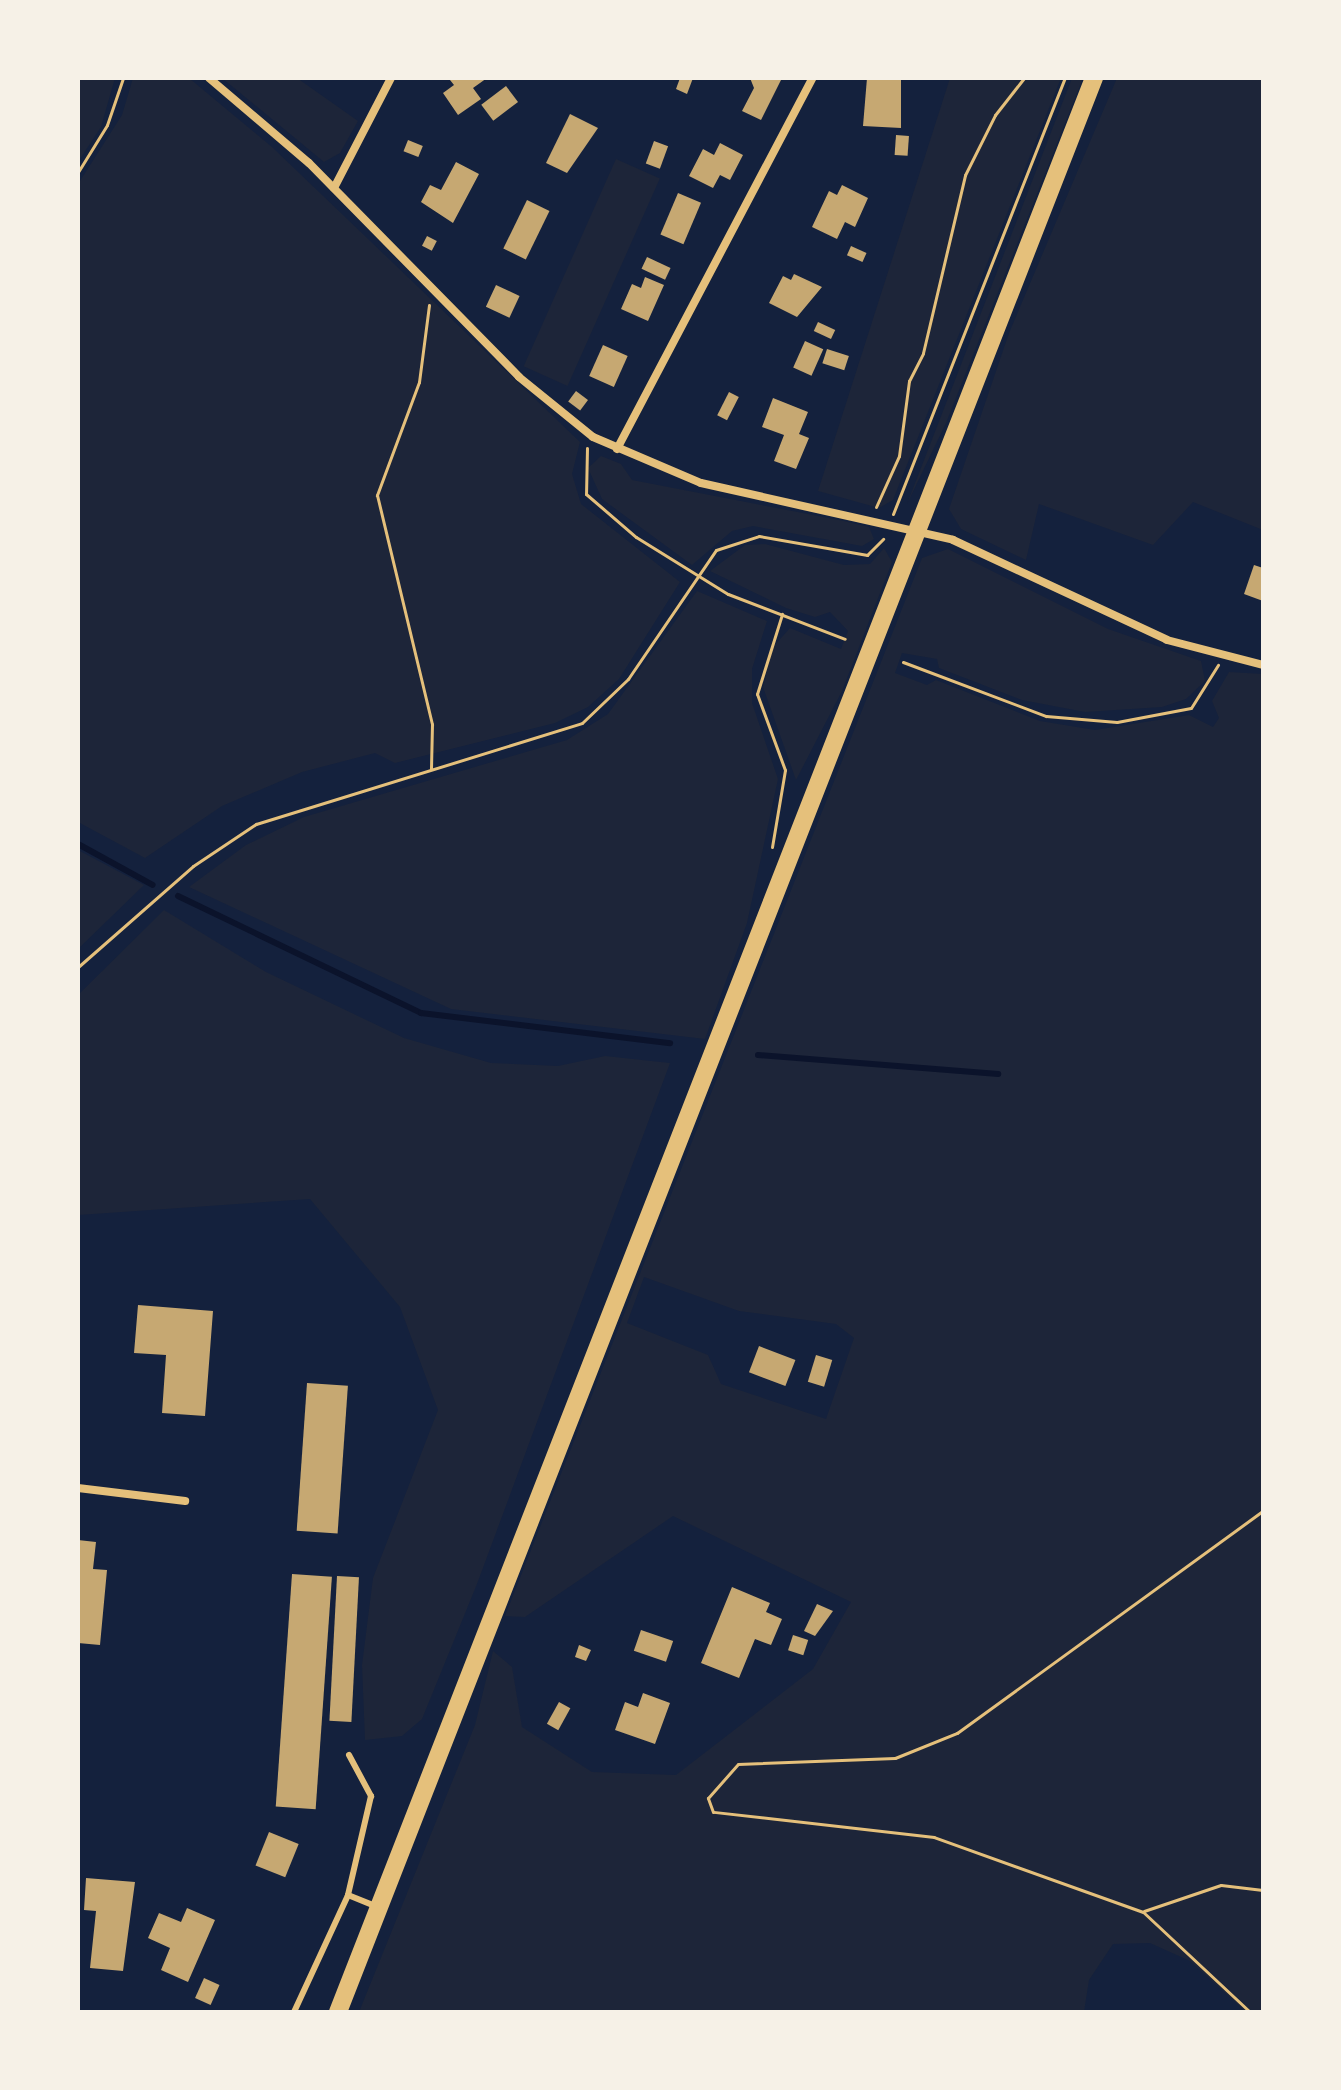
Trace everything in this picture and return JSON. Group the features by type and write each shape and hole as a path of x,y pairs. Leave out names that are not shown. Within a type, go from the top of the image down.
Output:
{"main road":[{"path":"338,2012 1094,78"}],"street":[{"path":"209,78 334,188 435,296 593,437 701,483 919,529 1167,640 1221,657 1263,665"},
{"path":"334,188 391,78"},
{"path":"617,449 813,78"},
{"path":"78,1488 185,1501"}],"lane":[{"path":"294,2012 348,1895 371,1796 349,1755"},
{"path":"348,1895 378,1908"}],"path":[{"path":"78,172 107,125 123,78"},
{"path":"871,518 899,456 909,381 923,353 965,175 995,115 1024,78"},
{"path":"78,967 193,866 256,824 582,723 628,679 694,576 716,550 739,538 867,555 877,551 1065,78"},
{"path":"431,769 432,724 377,495 419,382 422,314 435,296"},
{"path":"593,437 583,455 586,494 694,576 845,639"},
{"path":"771,850 785,770 757,694 782,614"},
{"path":"903,662 1046,716 1117,722 1191,708 1221,657"},
{"path":"1250,2012 1143,1912 934,1837 713,1812 708,1798 738,1764 895,1758 957,1733 1263,1511"},
{"path":"1143,1912 1221,1885 1263,1890"}],"shaded area":[{"path":"78,78 115,78 101,127 78,162"},
{"path":"133,78 189,78 272,147 580,442 572,474 581,504 680,582 619,679 588,707 555,723 395,763 375,753 302,772 222,806 145,858 78,822 78,184 122,115"},
{"path":"222,78 297,78 358,121 340,153 324,162"},
{"path":"950,78 1061,78 893,500 879,508 818,491"},
{"path":"1072,78 1083,78 946,423 907,504"},
{"path":"1117,78 1263,78 1263,530 1193,502 1153,545 1039,504 1026,560 961,529 949,509 1009,333"},
{"path":"616,159 660,179 568,386 524,366"},
{"path":"601,456 621,464 632,480 869,527 874,539 862,546 753,526 732,531 692,565 602,499 588,468"},
{"path":"765,544 844,565 870,564 884,548 892,562 842,691 796,780 763,687 773,647 790,628 841,649 848,631 830,612 815,617 786,608 710,571 745,545"},
{"path":"948,549 1108,629 1201,661 1205,681 1186,699 1162,707 1085,712 1022,700 939,668 937,659 902,653 895,673 927,685 936,680 1040,721 1095,730 1189,715 1213,727 1219,718 1212,701 1229,672 1263,674 1263,2012 1246,2012 1190,1961 1150,1943 1113,1944 1089,1980 1084,2012 359,2012 475,1725 493,1651 512,1667 522,1727 592,1772 676,1775 813,1669 851,1602 673,1516 525,1617 505,1616 922,558","holes":["644,1277 739,1311 836,1324 854,1338 826,1419 721,1384 708,1355 627,1323"]},
{"path":"697,591 767,621 752,669 752,703 778,779 747,923 705,1039 451,1009 189,887 246,845 304,817 567,740 608,714"},
{"path":"78,850 144,885 78,949"},
{"path":"164,910 266,972 404,1038 491,1063 558,1066 605,1056 670,1063 477,1584 422,1719 402,1736 365,1740 362,1665 373,1578 438,1410 400,1307 310,1199 78,1215 78,995"}],"building":[{"path":"487,78 473,88 481,99 458,115 443,93 454,85 450,80"},
{"path":"680,78 693,78 687,94 676,89"},
{"path":"750,78 782,78 761,120 742,111 754,88"},
{"path":"867,78 901,78 901,128 863,126"},
{"path":"506,86 518,102 493,121 481,105"},
{"path":"570,114 598,128 567,173 546,163"},
{"path":"896,135 909,136 908,156 895,155"},
{"path":"408,140 423,146 418,157 404,151"},
{"path":"654,141 668,146 660,169 646,164"},
{"path":"720,143 743,155 730,180 720,175 713,188 689,176 703,149 714,155"},
{"path":"456,162 479,174 453,223 421,202 430,185 441,190"},
{"path":"842,185 868,198 855,227 845,222 837,239 812,227 829,191 837,195"},
{"path":"678,193 701,203 683,244 660,234"},
{"path":"527,200 549,211 526,259 503,249"},
{"path":"427,236 437,241 432,251 422,246"},
{"path":"851,246 867,253 862,262 847,255"},
{"path":"647,257 671,268 665,280 642,269"},
{"path":"794,274 822,287 797,317 769,303 783,276 791,280"},
{"path":"645,277 664,285 648,321 621,309 632,284 641,288"},
{"path":"496,285 520,296 509,318 486,307"},
{"path":"818,322 835,330 831,339 814,331"},
{"path":"805,341 823,349 811,376 793,367"},
{"path":"603,345 628,356 614,387 589,376"},
{"path":"827,349 849,356 844,370 822,363"},
{"path":"576,391 588,400 580,410 568,401"},
{"path":"729,392 739,397 727,420 717,415"},
{"path":"773,398 808,412 799,434 809,438 796,469 774,461 784,435 762,427"},
{"path":"1254,565 1263,568 1263,601 1244,594"},
{"path":"138,1305 213,1311 205,1416 162,1413 166,1355 134,1353"},
{"path":"759,1346 795,1360 785,1386 749,1372"},
{"path":"816,1355 832,1360 824,1387 808,1382"},
{"path":"307,1383 348,1386 338,1533 297,1531"},
{"path":"78,1540 96,1542 93,1569 107,1570 100,1645 78,1643"},
{"path":"292,1574 332,1577 316,1809 276,1806"},
{"path":"337,1576 359,1577 351,1722 329,1721"},
{"path":"732,1587 770,1603 766,1612 782,1619 771,1645 755,1639 739,1678 701,1663"},
{"path":"817,1604 833,1611 815,1636 804,1631"},
{"path":"641,1630 673,1641 666,1662 634,1651"},
{"path":"793,1635 808,1640 803,1655 788,1650"},
{"path":"579,1645 591,1650 586,1661 575,1657"},
{"path":"643,1693 670,1703 655,1744 615,1730 625,1702 638,1707"},
{"path":"559,1702 570,1708 558,1730 547,1724"},
{"path":"269,1832 299,1844 285,1877 256,1865"},
{"path":"86,1878 135,1882 123,1971 90,1968 96,1911 84,1910"},
{"path":"187,1908 215,1920 188,1982 161,1970 170,1948 148,1938 159,1913 181,1922"},
{"path":"204,1978 220,1985 211,2005 195,1998"}],"waterway":[{"path":"78,844 153,885"},
{"path":"178,896 421,1013 670,1043"},
{"path":"758,1055 998,1074"}]}
